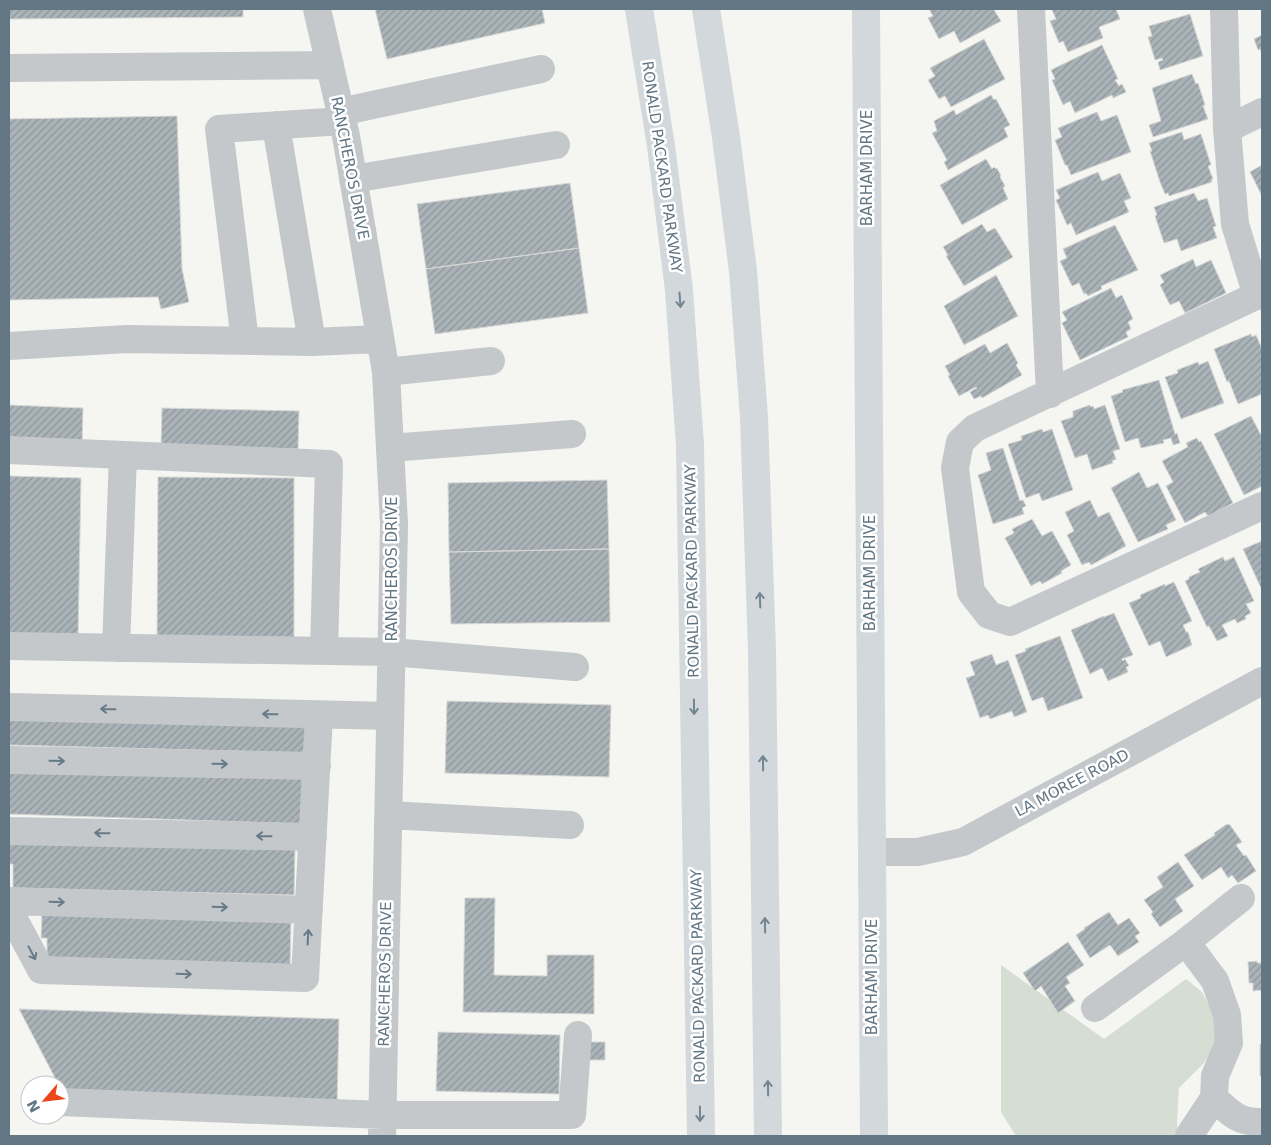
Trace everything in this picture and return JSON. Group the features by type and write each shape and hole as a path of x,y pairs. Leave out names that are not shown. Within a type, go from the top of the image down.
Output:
{"main road":[{"name":"RONALD PACKARD PARKWAY","path":"639,9 661,146 679,290 690,444 701,1136"},
{"path":"706,9 744,271 754,416 762,651 768,1136"},
{"name":"BARHAM DRIVE","path":"866,9 874,1136"}],"street":[{"name":"RANCHEROS DRIVE","path":"317,9 342,117 386,372 394,524 383,1125"},
{"path":"1031,9 1050,394"},
{"path":"1224,9 1227,129 1235,224 1260,295 975,428 960,442 955,468 971,592 989,615 1010,622 1262,506"},
{"path":"9,68 330,65"},
{"path":"245,342 219,129 276,125 342,117 541,69"},
{"path":"1227,129 1262,112"},
{"path":"276,125 312,342"},
{"path":"353,179 556,145"},
{"path":"9,346 127,339 245,342 380,339"},
{"path":"386,372 491,361"},
{"path":"390,448 572,434"},
{"path":"9,450 329,464 324,651"},
{"path":"116,648 122,455"},
{"path":"9,646 392,652 575,667"},
{"name":"LA MOREE ROAD","path":"872,852 918,852 963,842 1262,681"},
{"path":"9,707 390,716"},
{"path":"9,910 41,970 305,978 319,715"},
{"path":"9,760 317,766"},
{"path":"388,815 570,825"},
{"path":"9,831 313,837"},
{"path":"1095,1008 1186,942 1241,898"},
{"path":"9,901 309,910"},
{"path":"1186,942 1215,981 1227,1015 1229,1043 1215,1076 1214,1098 1189,1136"},
{"path":"70,1103 383,1125 572,1115 578,1035"},
{"path":"1214,1098 1232,1116 1250,1123 1262,1122"}],"shaded area":[{"path":"1001,965 1104,1039 1186,979 1202,992 1217,1020 1219,1043 1203,1064 1179,1088 1178,1136 1016,1136 1001,1112"}],"building":[{"path":"9,9 243,9 243,17 9,19"},
{"path":"375,9 542,9 545,23 387,59"},
{"path":"929,9 996,9 994,10 1001,21 960,43 954,31 939,39 928,18 933,16"},
{"path":"1116,9 1120,19 1099,27 1103,38 1068,52 1063,41 1059,43 1050,21 1056,19 1052,10"},
{"path":"1190,14 1203,56 1160,70 1158,62 1163,60 1162,58 1155,60 1148,37 1152,36 1149,26"},
{"path":"1262,35 1262,54 1260,49 1258,50 1254,39"},
{"path":"984,39 1005,79 951,107 945,96 939,99 928,80 935,76 930,68"},
{"path":"1102,45 1118,79 1115,80 1119,86 1122,84 1126,92 1113,98 1112,95 1075,113 1070,101 1063,105 1052,80 1055,79 1051,70"},
{"path":"1192,74 1196,84 1198,83 1208,119 1153,137 1149,125 1161,121 1152,88"},
{"path":"991,95 994,100 996,99 1010,125 1004,128 1008,137 948,170 944,162 947,160 932,133 937,131 934,121 954,110 956,115"},
{"path":"1097,112 1101,121 1117,115 1131,152 1071,175 1055,140 1062,137 1058,128"},
{"path":"177,116 182,269 189,302 161,309 158,297 9,300 9,119"},
{"path":"1182,132 1184,140 1201,134 1211,165 1208,166 1213,179 1211,180 1212,182 1169,196 1168,193 1165,194 1160,182 1149,143"},
{"path":"986,159 992,169 994,167 997,168 1005,186 1003,188 1008,199 962,225 940,185"},
{"path":"1262,165 1262,196 1250,172"},
{"path":"1098,172 1102,181 1120,173 1131,198 1124,201 1129,212 1076,235 1071,223 1067,225 1056,200 1060,198 1056,190"},
{"path":"570,183 579,248 426,269 417,204"},
{"path":"1194,193 1198,201 1207,198 1216,226 1213,227 1217,238 1181,251 1177,239 1164,243 1154,207"},
{"path":"982,224 987,232 995,228 1013,257 964,286 946,256 948,255 943,247"},
{"path":"1115,225 1138,270 1101,286 1102,289 1088,296 1086,293 1084,294 1079,283 1072,286 1060,261 1067,258 1063,249"},
{"path":"579,248 588,313 435,334 426,269"},
{"path":"1193,259 1196,267 1211,260 1226,293 1185,313 1179,301 1170,305 1160,285 1164,282 1160,275"},
{"path":"996,275 1018,316 964,345 944,306"},
{"path":"1111,288 1116,298 1122,295 1133,319 1128,322 1131,329 1126,332 1128,337 1080,360 1062,323 1067,320 1062,312"},
{"path":"1251,334 1252,337 1256,335 1262,349 1262,394 1238,404 1214,349"},
{"path":"1007,343 1022,375 982,398 981,396 974,399 970,392 976,387 959,396 948,376 950,375 945,366 985,344 990,353"},
{"path":"1208,361 1224,403 1181,419 1165,377 1178,373 1177,370 1198,362 1199,365"},
{"path":"1159,380 1175,434 1177,433 1180,443 1173,445 1171,438 1163,440 1164,443 1141,448 1138,438 1125,442 1111,396 1123,392 1122,390"},
{"path":"9,405 83,408 82,444 9,441"},
{"path":"1090,405 1094,409 1105,405 1120,449 1113,451 1116,459 1112,461 1113,463 1092,470 1087,454 1075,458 1061,421 1073,417 1073,411"},
{"path":"162,408 299,411 298,449 161,445"},
{"path":"1251,416 1262,437 1262,486 1244,495 1214,434"},
{"path":"1042,429 1043,432 1052,429 1073,490 1042,501 1039,493 1026,498 1008,444 1022,440 1021,436"},
{"path":"1197,438 1199,442 1201,441 1233,503 1208,516 1205,512 1185,523 1166,486 1173,482 1162,461 1188,447 1186,443"},
{"path":"1003,448 1020,501 1023,500 1026,506 1022,508 1024,514 993,524 978,475 991,470 986,453"},
{"path":"1139,472 1147,488 1158,483 1176,520 1166,525 1168,529 1138,542 1111,488"},
{"path":"9,476 81,478 78,639 9,638"},
{"path":"158,477 294,478 294,641 157,640"},
{"path":"607,480 609,549 449,552 448,483"},
{"path":"1090,500 1098,517 1109,512 1126,546 1091,565 1089,562 1082,565 1067,535 1074,531 1065,512"},
{"path":"1032,519 1042,536 1052,531 1071,565 1061,571 1062,573 1042,584 1040,581 1031,586 1005,538 1014,533 1012,529"},
{"path":"1262,541 1262,590 1243,549"},
{"path":"609,549 610,622 451,624 449,552"},
{"path":"1223,557 1225,561 1234,557 1254,601 1246,604 1251,613 1245,616 1246,619 1237,623 1235,619 1222,625 1228,636 1217,641 1209,626 1207,627 1185,581 1200,572 1198,569"},
{"path":"1174,582 1192,621 1183,625 1186,632 1188,632 1192,645 1166,657 1160,641 1149,646 1129,603 1141,598 1140,595"},
{"path":"1114,613 1133,655 1122,659 1123,661 1125,659 1129,666 1126,667 1128,672 1108,681 1102,668 1090,674 1071,630"},
{"path":"1060,636 1083,698 1048,711 1043,697 1032,701 1015,655 1026,651 1025,649"},
{"path":"992,654 996,665 1008,660 1027,712 1014,717 1012,711 990,719 988,715 980,718 966,678 975,675 970,662"},
{"path":"447,701 611,705 609,777 445,773"},
{"path":"9,713 312,721 308,753 9,745"},
{"path":"9,769 306,779 305,824 9,814"},
{"path":"1227,824 1230,825 1242,842 1236,845 1244,856 1246,855 1256,871 1238,883 1232,875 1228,878 1221,867 1202,880 1184,855 1215,835 1214,833"},
{"path":"9,841 295,848 294,895 13,888 13,864 9,864"},
{"path":"1178,862 1194,886 1175,899 1183,911 1160,927 1151,914 1153,912 1144,900 1163,887 1157,877"},
{"path":"465,898 495,898 494,975 547,976 547,955 594,955 594,1014 463,1012"},
{"path":"1109,912 1118,925 1129,918 1140,933 1135,936 1139,942 1118,956 1110,945 1090,958 1076,935"},
{"path":"42,914 291,920 290,966 47,960 47,938 41,938"},
{"path":"1068,942 1084,965 1066,977 1070,983 1065,986 1075,1001 1058,1013 1041,986 1035,991 1023,973"},
{"path":"1257,961 1257,963 1262,963 1262,990 1253,991 1253,983 1249,983 1248,962"},
{"path":"19,1009 339,1019 337,1104 70,1095 70,1075 54,1075"},
{"path":"438,1032 560,1035 559,1094 436,1091"},
{"path":"589,1042 605,1042 605,1060 589,1060"},
{"path":"1260,1044 1262,1044 1262,1076 1260,1076"}]}
